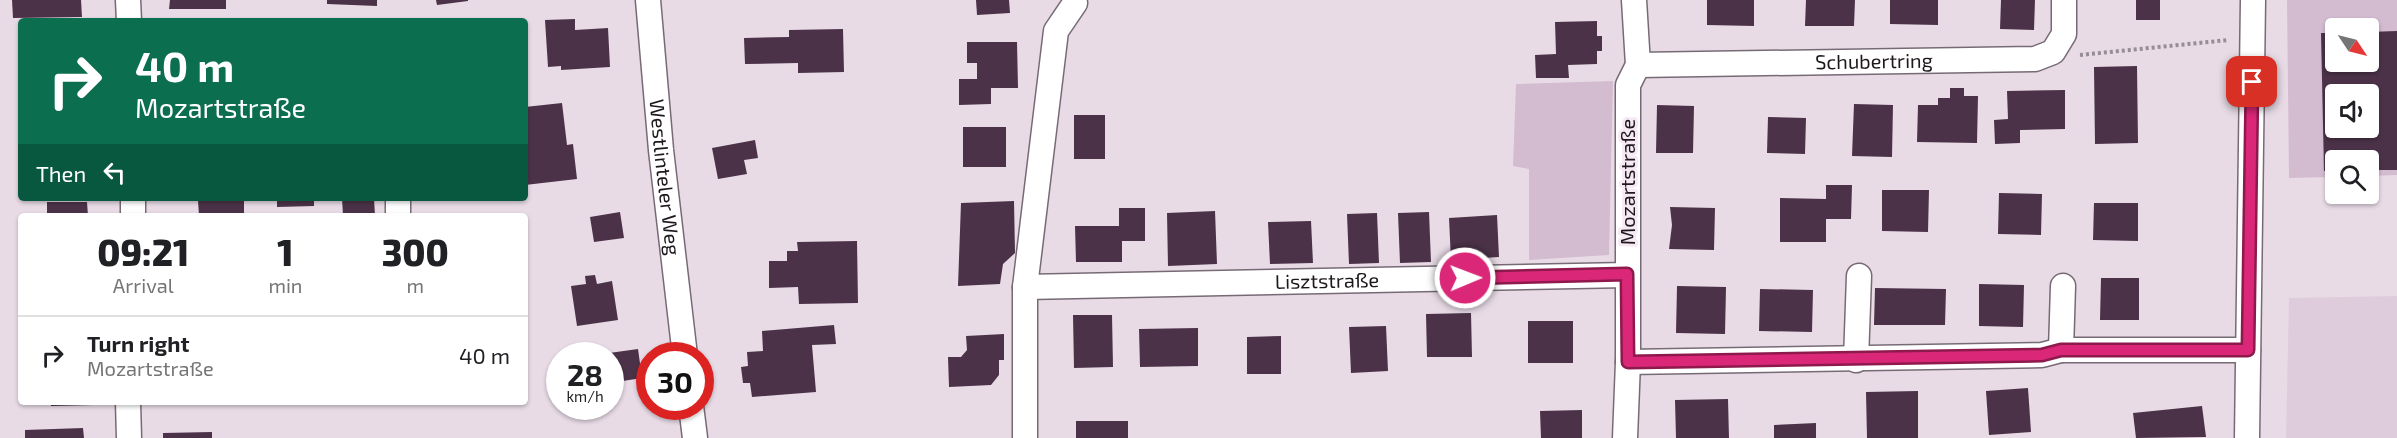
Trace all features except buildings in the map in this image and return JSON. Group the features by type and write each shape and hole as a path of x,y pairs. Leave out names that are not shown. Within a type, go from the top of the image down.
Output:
{"street":[{"path":"128,0 129,18"},
{"name":"Westlinteler Weg","path":"648,0 661,150 683,342"},
{"name":"Mozartstraße","path":"1625,438 1628,362 1628,85 1638,65 1634,0"},
{"path":"2034,59 2053,52 2064,34 2064,0"},
{"path":"2247,438 2253,0"},
{"path":"1025,438 1025,287 1056,31 1074,3"},
{"name":"Schubertring","path":"1638,65 2034,59"},
{"name":"Lisztstraße","path":"1025,287 1627,274"},
{"path":"1856,360 1859,276"},
{"path":"2061,350 2063,286"},
{"path":"1628,362 1856,360 2042,355 2061,350 2248,350"},
{"path":"128,405 129,438"},
{"path":"693,420 695,438"}],"path":[{"path":"2034,59 2253,37"}],"shaded area":[{"path":"2287,0 2397,0 2397,175 2379,176 2379,150 2325,150 2325,177 2289,178"},
{"path":"1613,81 1609,255 1529,260 1529,169 1513,166 1516,84"},
{"path":"2397,296 2397,438 2286,438 2289,298"}],"route":[{"path":"1465,278 1627,274 1628,362 1856,360 2042,355 2061,350 2248,350 2252,82"}]}
